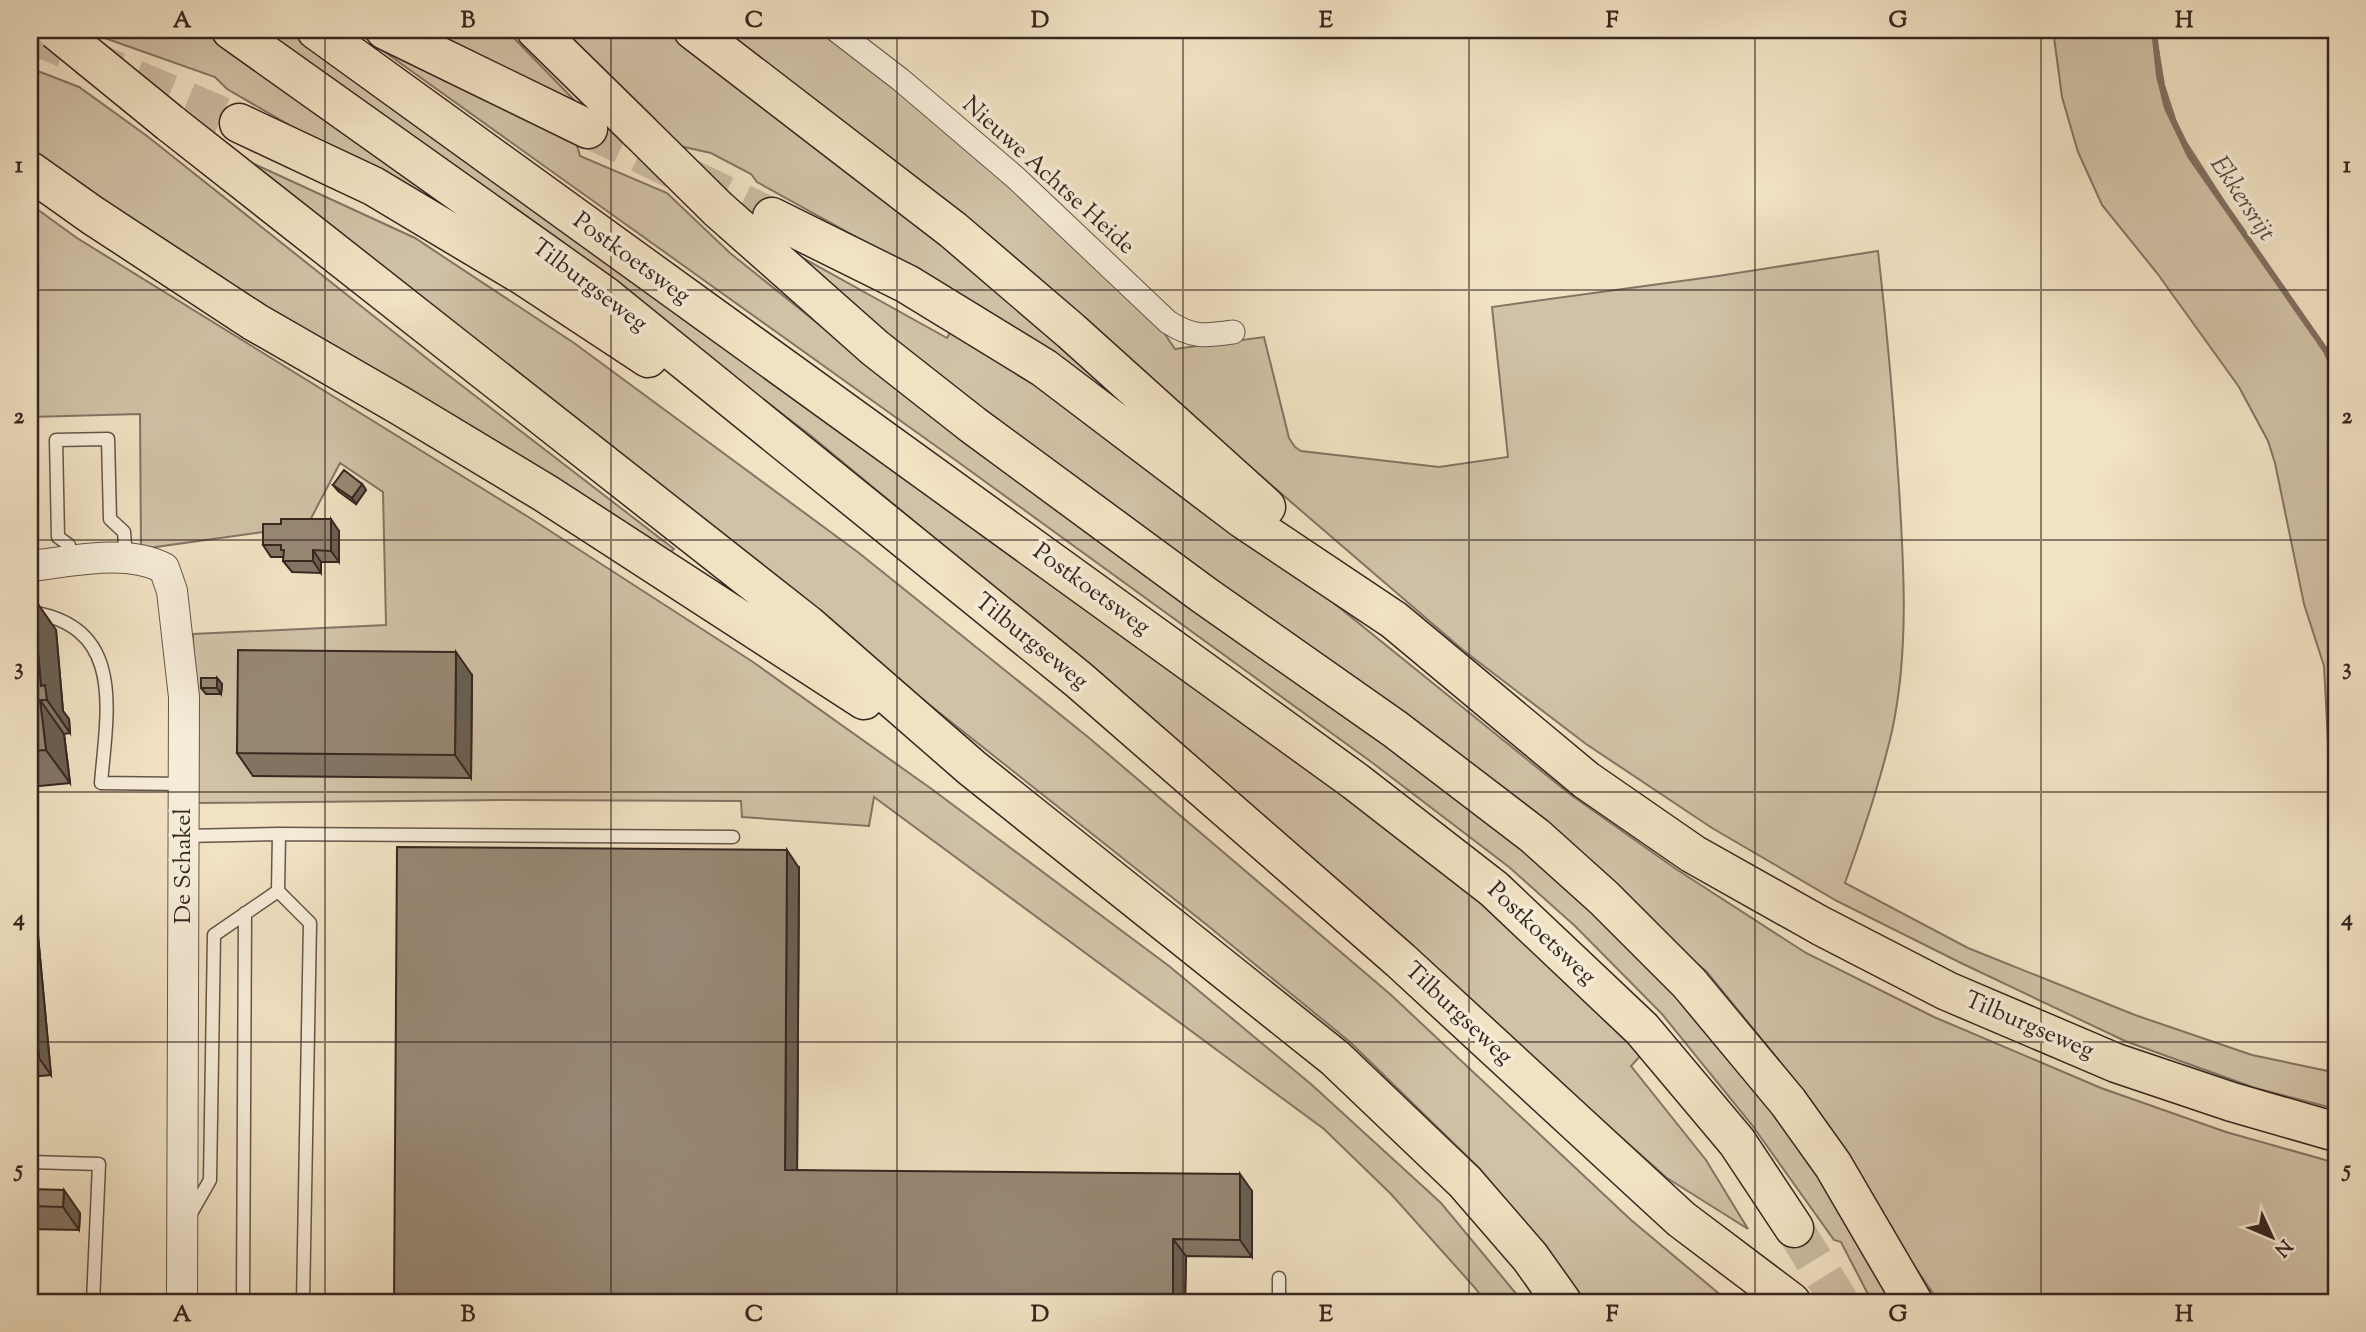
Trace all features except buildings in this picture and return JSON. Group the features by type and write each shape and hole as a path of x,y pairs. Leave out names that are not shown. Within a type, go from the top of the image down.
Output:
{"highway":[{"path":"56,30 170,123 808,625 972,768 1335,1058 1465,1182 1530,1257 1562,1302"},
{"name":"Tilburgseweg","path":"231,30 605,296 1079,680 1399,960 1681,1219 1791,1302"},
{"name":"Postkoetsweg","path":"316,30 1355,781 1494,889 1642,1029 1737,1142 1794,1228"},
{"path":"385,30 588,129"},
{"path":"536,30 718,209 875,348 1204,595 1395,729 1535,836 1604,898 1689,983 1788,1102 1832,1165 1913,1302"},
{"path":"693,30 953,230 1071,331 1252,496 1394,620"},
{"path":"239,123 373,186 522,275 825,475"},
{"path":"30,171 255,322 399,404 545,493 972,768"},
{"name":"Tilburgseweg","path":"772,217 907,284 1044,368 1243,519 1394,620 1586,780 1693,854 1821,926 1947,991 2116,1063 2232,1102 2336,1132"}],"street":[{"name":"Nieuwe Achtse Heide","path":"836,30 901,80 1016,178 1168,322 1185,332 1203,336 1233,332"},
{"name":"De Schakel","path":"30,566 126,558 152,562 164,568 172,591 184,697 182,1302"}],"lane":[{"path":"70,562 69,545 58,537 56,440 108,439 110,519 124,532 126,558"},
{"path":"30,612 51,615 71,625 91,644 102,662 106,695 101,783 184,784"},
{"path":"279,834 278,891 310,923 303,1302"},
{"path":"184,836 279,834 733,837"},
{"path":"183,1228 210,1180 214,935 278,891"},
{"path":"243,1302 245,913"},
{"path":"30,1162 99,1164 93,1302"},
{"path":"1279,1278 1279,1302"}],"shaded area":[{"path":"82,30 204,30 504,249 227,89 215,77"},
{"path":"262,30 292,30 1486,899 1643,1053 1631,1066 1706,1160 1748,1229 1667,1178 1125,696 810,435 547,235"},
{"path":"354,30 367,30 575,138 580,156 667,193 730,253 846,346 1526,845 1680,988 1781,1110 1903,1302 1872,1302 1841,1242 1834,1240 1752,1125 1662,1014 1575,926 1509,867 1370,761 954,459"},
{"path":"428,30 506,30 579,105"},
{"path":"550,30 670,30 831,150 1184,447 914,269 757,182 751,174 711,153 675,145"},
{"path":"716,30 825,30 1011,182 1162,330 1175,349 1264,337 1289,438 1301,451 1439,467 1508,457 1492,307 1878,251 1899,488 1903,640 1892,731 1871,808 1845,883 1968,948 2135,1015 2252,1055 2328,1071 2336,1052 2336,1109 2255,1088 2125,1041 1837,901 1712,828 1586,744 1463,650 1083,323"},
{"path":"2053,30 2155,30 2164,85 2176,122 2186,142 2336,363 2336,758 2328,742 2324,666 2304,604 2268,441 2239,387 2157,273 2102,205 2078,152 2062,97"},
{"path":"30,68 79,87 147,136 439,368 674,549 668,554 267,311 98,204 30,151"},
{"path":"239,157 415,238 574,343 859,553 1088,737 1390,994 1631,1220 1729,1302 1584,1302 1479,1168 1350,1042 1207,925"},
{"path":"30,204 77,238 530,518 753,662 933,790 1169,966 1312,1085 1441,1203 1523,1302 1485,1302 1391,1194 1324,1129 874,797 869,826 742,817 741,801 197,803 193,634 386,625 383,492 340,463 307,526 141,549 140,414 30,417"},
{"path":"767,238 947,338 955,323 1251,536 1571,795 1676,869 1806,953 1934,1017 2101,1088 2226,1132 2336,1163 2336,1302 1939,1302 1838,1155 1803,1090 1707,972 1655,929 990,424"}],"waterway":[{"name":"Ekkersrijt","path":"2154,30 2159,76 2167,108 2190,156 2326,351 2336,373"}],"tunnel":[{"path":"30,34 239,123"},
{"path":"588,129 772,217"},
{"path":"1794,1228 1840,1302"}]}
